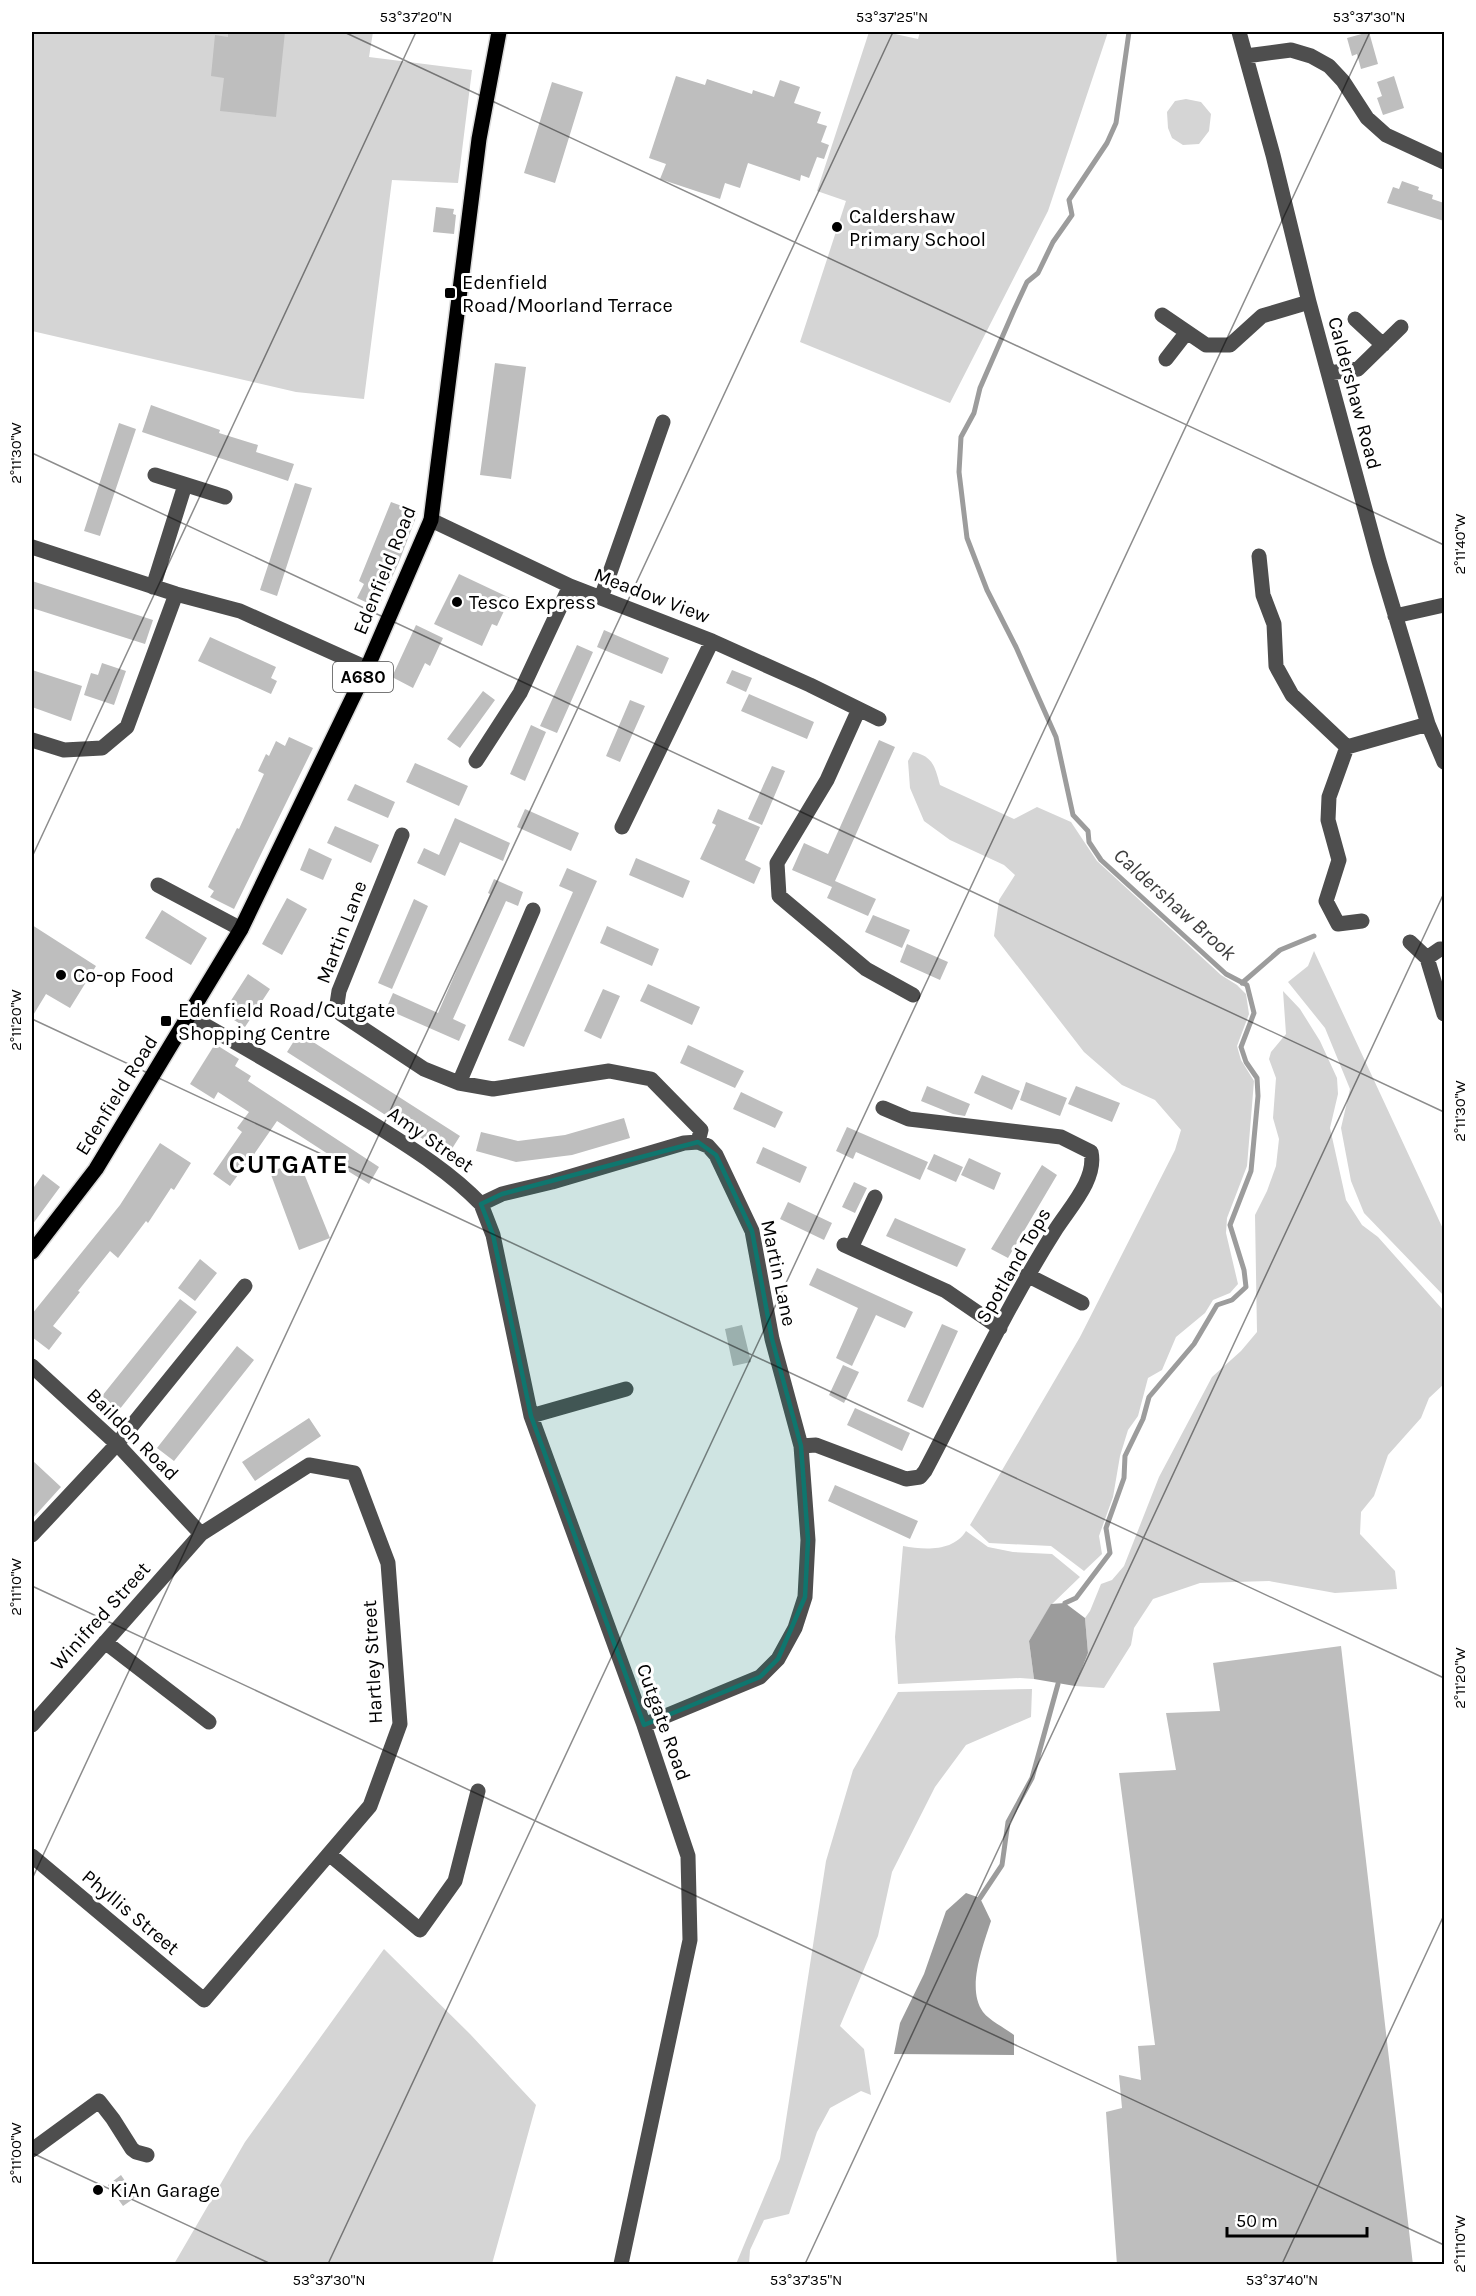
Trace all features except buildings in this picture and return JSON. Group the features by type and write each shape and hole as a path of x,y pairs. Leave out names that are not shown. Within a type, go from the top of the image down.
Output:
{"main road":[{"name":"Edenfield Road","path":"32,1252 96,1168 241,929 367,668 431,520 479,139 499,32"}],"street":[{"name":"Caldershaw Road","path":"1239,32 1274,155 1309,302 1395,616 1428,724 1444,762"},
{"path":"1246,56 1291,50 1311,56 1329,66 1343,81 1367,118 1386,135 1444,162"},
{"path":"1162,315 1206,345 1230,345 1262,316 1309,302"},
{"path":"1355,319 1383,345"},
{"path":"1329,373 1358,369 1401,327"},
{"path":"1166,359 1187,332"},
{"path":"601,598 663,422"},
{"path":"155,475 225,497"},
{"path":"153,587 185,485"},
{"name":"Meadow View","path":"431,520 570,586 712,641 879,719"},
{"path":"32,547 153,587 240,611 367,668"},
{"path":"1259,556 1263,595 1274,624 1276,666 1292,695 1347,747"},
{"path":"476,761 520,693 570,586"},
{"path":"32,740 64,750 102,748 127,727 176,594"},
{"path":"1395,616 1444,605"},
{"path":"622,827 712,641"},
{"path":"859,709 827,780 777,862 778,896 866,969 913,995"},
{"path":"1347,747 1428,724"},
{"path":"1347,747 1329,797 1328,820 1339,860 1326,901 1338,924 1362,921"},
{"name":"Martin Lane","path":"402,835 339,991 337,1004 340,1014 424,1069 459,1083 493,1089 609,1071 651,1079 701,1130 698,1142 708,1146 716,1155 752,1231 772,1339 801,1446 808,1540 805,1597 795,1628 778,1659 760,1677 644,1725"},
{"path":"158,885 241,929"},
{"path":"459,1083 533,910"},
{"path":"1410,942 1433,953 1444,1014"},
{"name":"Amy Street","path":"189,1016 335,1100 433,1162 461,1183 481,1204"},
{"name":"Spotland Tops","path":"801,1446 816,1444 906,1479 920,1477 1027,1275 1086,1182 1094,1164 1091,1152 1061,1137 909,1119 883,1108"},
{"path":"481,1204 502,1194 552,1182 684,1143 698,1142"},
{"path":"875,1197 848,1246 946,1291 1000,1328"},
{"name":"Cutgate Road","path":"481,1204 493,1235 531,1416 644,1725 688,1856 690,1940 621,2265"},
{"path":"1027,1275 1082,1303"},
{"path":"32,1535 117,1444 246,1286"},
{"name":"Baildon Road","path":"32,1366 117,1444 201,1534"},
{"path":"531,1416 626,1389"},
{"name":"Hartley Street","path":"201,1534 309,1465 354,1473 388,1563 400,1724 370,1806 204,2000"},
{"name":"Winifred Street","path":"32,1725 201,1534"},
{"path":"105,1642 209,1722"},
{"path":"329,1854 420,1930 455,1881 478,1791"},
{"name":"Phyllis Street","path":"32,1856 204,2000"},
{"path":"32,2151 105,2096 132,2149 147,2155"}],"highlighted area":[{"path":"698,1142 716,1155 752,1231 772,1339 801,1446 808,1540 805,1597 778,1659 760,1677 644,1725 531,1416 493,1235 481,1204 502,1194"}],"shaded area":[{"path":"32,32 373,32 369,57 472,70 458,183 392,180 364,399 296,392 32,331"},
{"path":"869,32 886,32 918,39 920,32 1108,32 1048,211 950,403 800,342 846,201 817,191"},
{"path":"1186,99 1201,102 1211,114 1209,131 1199,144 1183,145 1172,138 1168,128 1167,112 1175,101"},
{"path":"913,752 929,759 940,785 1014,819 1037,807 1071,822 1097,861 1221,975 1246,994 1249,1014 1237,1046 1241,1060 1254,1081 1247,1166 1227,1218 1226,1233 1238,1284 1230,1293 1213,1300 1205,1313 1176,1337 1162,1370 1148,1378 1138,1416 1128,1430 1120,1456 1113,1497 1099,1536 1102,1554 1084,1571 1051,1546 989,1543 970,1525 1080,1337 1175,1150 1181,1130 1155,1100 1122,1085 1084,1052 994,936 999,900 1015,875 1004,865 950,840 924,821 910,788 908,761"},
{"path":"1314,951 1444,1231 1444,1296 1364,1213 1351,1181 1341,1128 1350,1089 1325,1028 1288,982 1308,966"},
{"path":"1283,991 1300,1009 1320,1041 1337,1078 1338,1094 1330,1128 1346,1200 1362,1225 1378,1237 1444,1311 1444,1384 1429,1398 1421,1418 1388,1455 1374,1496 1361,1512 1360,1534 1395,1571 1397,1589 1335,1593 1269,1581 1200,1583 1153,1599 1134,1628 1131,1645 1104,1688 1075,1686 1088,1653 1085,1618 1101,1584 1112,1580 1124,1566 1159,1477 1212,1377 1241,1351 1257,1332 1255,1215 1276,1166 1279,1139 1273,1118 1276,1078 1269,1059 1271,1052 1286,1034"},
{"path":"966,1531 988,1547 1013,1552 1052,1554 1080,1577 1051,1605 1029,1641 1034,1679 898,1684 895,1637 903,1546 938,1548 954,1543"},
{"path":"1065,1603 1085,1618 1088,1653 1075,1686 1034,1679 1029,1641 1051,1604"},
{"path":"1032,1689 1031,1717 966,1745 935,1787 892,1872 878,1936 840,2026 864,2049 871,2095 861,2091 830,2108 817,2132 789,2214 764,2220 750,2250 749,2264 736,2264 780,2159 826,1861 853,1770 898,1692"},
{"path":"966,1893 980,1898 991,1921 978,1967 976,1992 978,2003 986,2015 1014,2035 1014,2055 894,2054 900,2023 924,1974 946,1911"},
{"path":"384,1949 470,2034 536,2105 492,2264 174,2264 245,2142"}],"waterway":[{"name":"Caldershaw Brook","path":"1065,1603 1076,1598 1110,1553 1106,1528 1124,1478 1125,1456 1143,1419 1149,1397 1194,1344 1217,1305 1232,1300 1246,1287 1244,1270 1230,1225 1251,1171 1258,1096 1257,1078 1246,1062 1241,1047 1254,1013 1247,985 1226,974 1101,860 1089,842 1088,831 1073,815 1056,737 1016,647 987,590 967,538 959,472 961,437 974,413 980,388 1027,282 1038,273 1053,242 1072,215 1069,200 1107,143 1116,123 1129,32"},
{"path":"1242,983 1280,950 1314,936"},
{"path":"980,1898 1002,1865 1008,1822 1032,1778 1058,1684"}],"place":[{"name":"Caldershaw Primary School","path":"837,227"},
{"name":"Edenfield Road/Moorland Terrace","path":"450,293"},
{"name":"Tesco Express","path":"457,602"},
{"name":"Co-op Food","path":"61,975"},
{"name":"Edenfield Road/Cutgate Shopping Centre","path":"166,1021"},
{"name":"KiAn Garage","path":"98,2190"}],"district":[{"name":"CUTGATE","path":"289,1164"}]}
